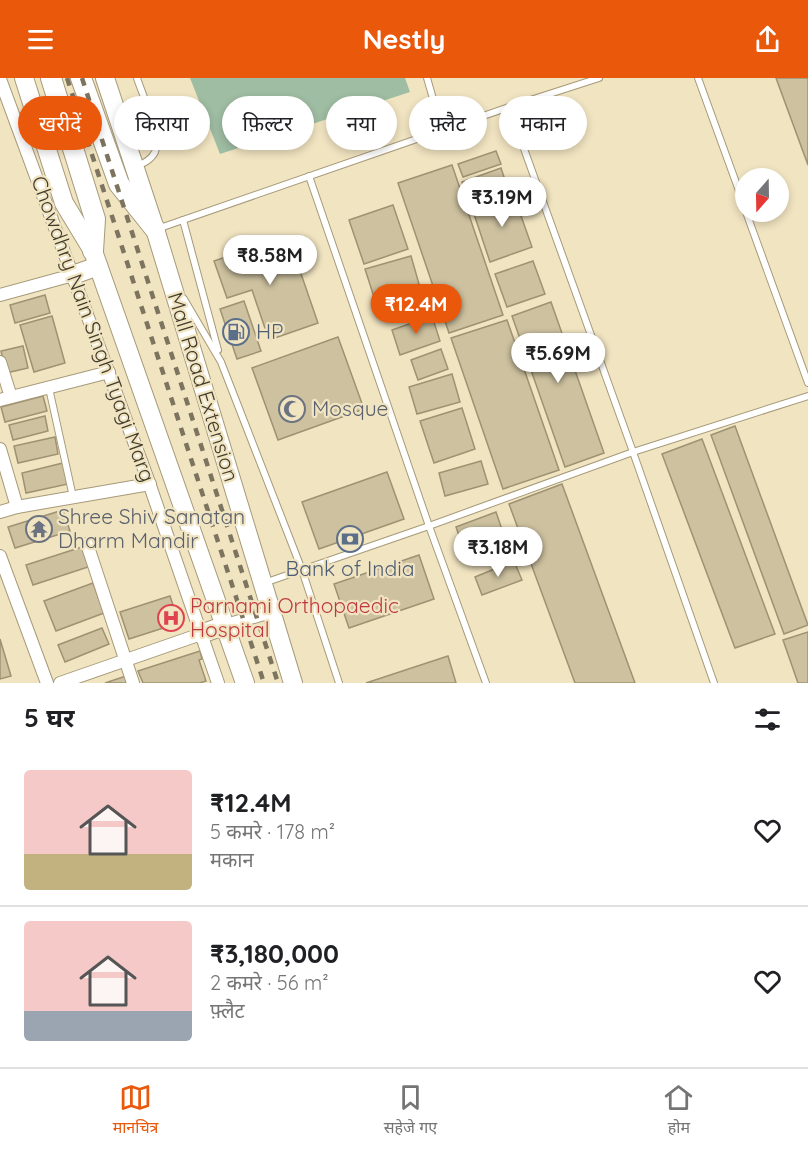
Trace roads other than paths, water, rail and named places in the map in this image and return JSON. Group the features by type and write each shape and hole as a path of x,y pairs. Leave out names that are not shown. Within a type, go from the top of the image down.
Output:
{"main road":[{"path":"24,78 64,203 95,259 246,683"},
{"path":"51,78 95,219 95,259"},
{"path":"81,78 119,184 155,230"},
{"name":"Mall Road Extension","path":"105,78 155,230 293,683"},
{"path":"73,275 95,259"},
{"path":"201,634 226,625"}],"street":[{"name":"Chowdhry Nain Singh Tyagi Marg","path":"0,79 150,484 218,683"},
{"path":"0,296 73,275"},
{"path":"0,362 6,398 109,372"},
{"path":"0,449 17,507"},
{"path":"0,512 150,484"},
{"path":"87,544 133,683"},
{"path":"0,556 46,683"},
{"path":"226,625 272,612"},
{"path":"60,683 201,634"}],"lane":[{"path":"134,167 148,161 155,152 158,140 137,78"},
{"path":"427,78 432,96"},
{"path":"543,96 599,78"},
{"path":"698,78 735,181"},
{"path":"155,230 409,141"},
{"path":"524,150 714,683"},
{"path":"309,176 429,526 486,683"},
{"path":"183,220 221,362"},
{"path":"750,222 808,383"},
{"path":"169,276 206,333 221,362 302,570 339,683"},
{"path":"49,388 73,498"},
{"path":"262,584 633,452 808,396"}],"railway":[{"path":"67,78 264,683"},
{"path":"82,78 278,683"}],"place":[{"name":"HP","path":"236,332"},
{"name":"Mosque","path":"292,409"},
{"name":"Shree Shiv Sanatan Dharm Mandir","path":"39,529"},
{"name":"Bank of India","path":"350,539"},
{"name":"Parnami Orthopaedic Hospital","path":"171,618"}]}
